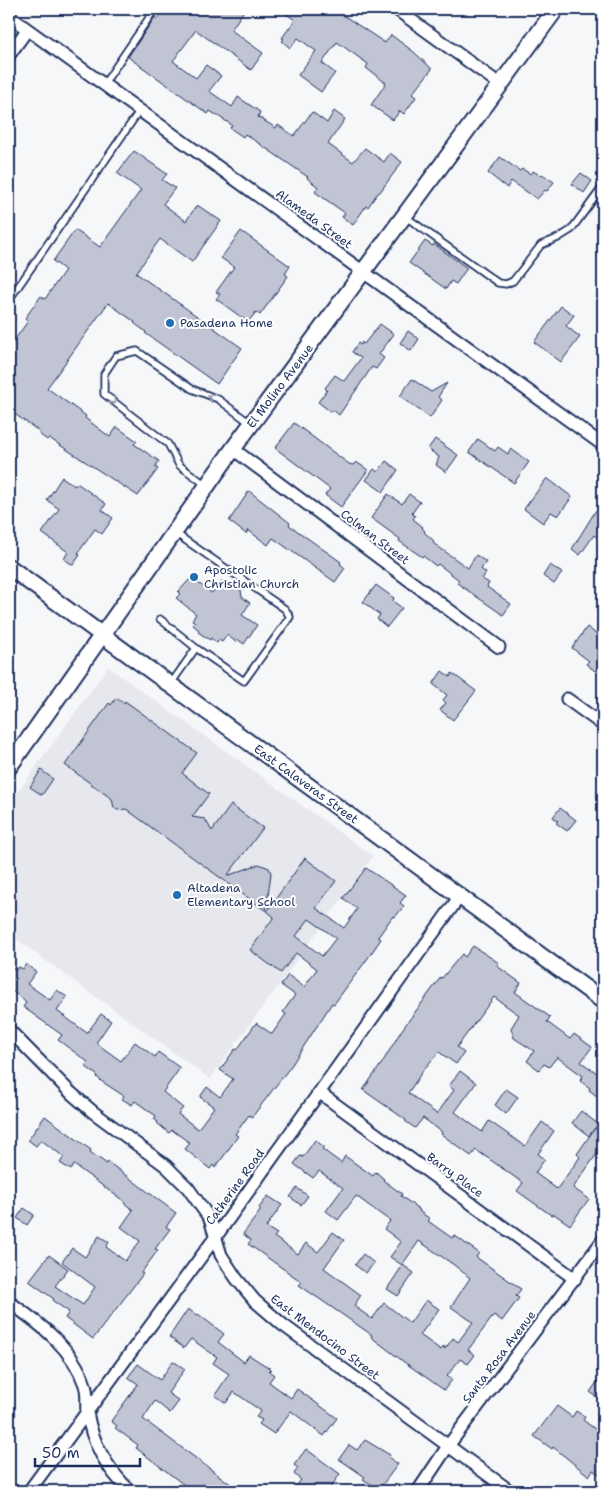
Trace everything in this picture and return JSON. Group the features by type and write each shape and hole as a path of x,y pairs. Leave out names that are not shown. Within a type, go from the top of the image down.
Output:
{"street":[{"path":"396,9 501,85"},
{"name":"El Molino Avenue","path":"9,767 251,425 556,9"},
{"name":"Alameda Street","path":"9,16 603,445"},
{"path":"9,55 27,30"},
{"name":"Colman Street","path":"234,449 499,647"},
{"name":"East Calaveras Street","path":"9,566 102,636 603,1000"},
{"path":"567,699 603,725"},
{"name":"Catherine Road","path":"29,1491 320,1093 460,896"},
{"name":"East Mendocino Street","path":"9,1030 78,1100 166,1166 188,1188 210,1219 217,1235 221,1255 236,1278 256,1301 283,1325 510,1491"},
{"name":"Barry Place","path":"320,1093 575,1278"},
{"name":"Santa Rosa Avenue","path":"418,1491 448,1446 603,1240"},
{"path":"9,1302 49,1332 78,1369 86,1386 87,1411 92,1437 105,1461 120,1482 130,1491"}],"lane":[{"path":"104,84 155,9"},
{"path":"9,300 140,110"},
{"path":"406,216 498,284 506,284 512,282 541,245 571,230 601,189"},
{"path":"208,486 179,465 168,444 104,394 104,374 116,356 137,351 192,389 218,399 251,425"},
{"path":"160,619 196,648 244,680 290,618 285,609 175,533"},
{"path":"170,685 196,648"}],"shaded area":[{"name":"Altadena Elementary School","path":"108,667 373,856 210,1079 9,934 9,804"}],"building":[{"path":"164,9 245,9 231,30 263,53 251,70 196,30 173,61 196,78 206,65 221,76 209,91 232,107 238,97 260,112 258,117 276,128 278,125 294,136 312,112 327,123 334,111 345,119 328,144 353,162 365,148 384,162 390,153 402,162 353,225 342,217 345,213 315,192 318,187 308,177 245,134 243,137 230,128 232,125 210,111 208,114 128,57 155,17 157,19"},
{"path":"279,9 334,9 385,43 391,35 414,52 432,69 412,94 416,97 404,114 400,111 393,120 371,105 386,83 366,68 368,64 337,42 322,63 335,73 321,92 298,75 316,51 298,38 290,48 282,41 284,39 282,38 295,20"},
{"name":"Pasadena Home","path":"134,151 167,174 162,180 175,188 163,204 186,221 197,205 221,221 192,262 160,239 136,273 242,348 217,384 145,333 135,322 108,303 47,388 86,416 85,418 110,437 117,427 137,441 134,444 159,461 155,467 158,469 138,496 49,438 47,440 39,434 40,432 9,410 9,348 28,321 25,318 41,296 45,299 65,270 53,261 75,230 100,247 141,190 117,173"},
{"path":"500,157 520,171 522,169 531,174 533,171 541,176 542,174 554,182 537,199 511,181 507,188 488,173"},
{"path":"581,173 592,181 584,193 572,184"},
{"path":"241,231 290,266 285,274 288,276 260,315 256,312 248,322 216,299 220,294 216,292 234,267 221,258"},
{"path":"425,241 433,246 434,244 467,268 456,284 451,281 446,289 409,263"},
{"path":"561,306 574,315 566,326 580,337 561,362 534,342"},
{"path":"380,324 394,334 379,354 384,358 376,369 372,367 339,415 333,410 331,412 318,402 327,390 325,388 335,375 344,381 361,358 352,352 358,343 361,345 362,342 364,344"},
{"path":"408,331 419,339 411,351 400,343"},
{"path":"412,379 431,392 447,383 438,397 442,400 430,418 400,396"},
{"path":"294,423 349,464 353,465 356,462 368,470 341,507 325,495 330,489 275,448"},
{"path":"435,439 458,455 446,472 436,465 439,457 428,449"},
{"path":"478,439 495,451 498,447 508,454 511,449 529,462 514,483 469,452"},
{"path":"386,461 398,470 383,492 366,480 374,469 378,472"},
{"path":"62,477 75,486 77,483 106,504 102,510 113,518 102,534 95,529 78,553 80,555 73,565 64,559 68,552 42,533 59,509 47,500"},
{"path":"547,478 572,497 558,516 551,512 543,523 524,509"},
{"path":"249,491 290,523 289,525 341,562 340,564 345,568 335,582 273,538 268,545 248,530 246,534 229,521"},
{"path":"388,494 402,504 409,494 420,502 412,513 415,516 413,519 423,527 424,532 434,541 433,543 468,568 476,555 486,562 481,569 486,573 482,579 489,583 487,587 511,604 503,615 457,583 459,580 438,564 436,566 422,557 371,518"},
{"path":"596,510 603,516 603,542 594,535 580,555 572,549"},
{"path":"550,565 562,573 554,584 543,576"},
{"path":"191,578 212,593 221,581 228,586 234,586 241,590 242,597 250,603 242,615 257,625 244,644 237,639 236,642 227,635 222,642 219,640 217,643 198,632 199,630 193,625 195,622 192,620 196,614 176,598 180,594 178,592"},
{"path":"376,585 394,598 393,601 402,608 387,627 377,619 380,615 363,602"},
{"path":"587,627 603,639 603,660 595,671 586,664 589,661 572,648"},
{"path":"442,671 450,677 452,673 476,691 453,720 440,710 446,703 443,700 447,695 433,684"},
{"path":"116,698 124,703 125,701 197,753 182,773 209,794 192,817 205,819 212,831 231,805 263,828 227,876 259,864 269,868 271,873 266,911 126,809 118,810 114,808 112,799 65,765 109,703 111,705"},
{"path":"41,770 53,779 42,795 30,787"},
{"path":"560,808 576,820 567,831 556,823 558,821 553,817"},
{"path":"305,858 336,881 316,908 344,928 357,909 343,898 366,868 406,895 400,903 404,906 395,917 393,916 378,937 381,939 368,958 334,1004 332,1003 291,1066 252,1117 249,1115 235,1134 238,1136 215,1168 213,1165 210,1169 185,1149 190,1143 172,1130 169,1133 157,1123 154,1119 156,1116 135,1101 132,1105 122,1099 124,1096 101,1081 98,1076 85,1066 88,1062 58,1040 62,1035 23,1007 26,1003 23,999 9,989 9,965 16,970 19,967 23,969 26,964 36,972 27,984 50,1000 57,990 67,997 57,1011 87,1033 101,1014 111,1021 96,1043 121,1061 135,1042 155,1057 158,1052 180,1068 163,1092 183,1108 178,1114 198,1129 214,1107 200,1097 207,1087 220,1097 233,1079 220,1070 235,1049 237,1050 256,1023 272,1034 286,1014 283,1012 295,995 281,985 288,975 304,987 317,969 296,953 281,973 250,950 274,917 267,911","holes":["309,919 336,938 322,956 296,936"]},
{"path":"473,946 499,963 497,966 521,983 515,992 550,1017 547,1022 570,1039 574,1034 592,1047 581,1062 603,1077 603,1101 580,1081 583,1076 557,1057 549,1067 544,1064 539,1070 527,1061 534,1051 514,1038 511,1028 519,1015 494,997 457,1047 464,1053 456,1064 439,1052 424,1069 408,1093 437,1114 454,1090 449,1086 460,1071 476,1083 455,1112 482,1132 489,1121 525,1146 542,1122 554,1131 538,1154 545,1159 535,1173 557,1189 580,1157 577,1154 595,1128 603,1135 603,1145 573,1188 589,1199 570,1225 554,1214 551,1215 517,1191 523,1183 476,1150 471,1156 423,1118 415,1128 363,1090 401,1031 441,977 462,954 465,957"},
{"path":"506,1089 518,1097 506,1114 495,1105"},
{"path":"581,1111 598,1124 589,1136 572,1123"},
{"path":"45,1116 91,1150 90,1152 107,1164 108,1162 176,1213 166,1227 170,1229 155,1249 158,1250 141,1273 143,1274 93,1339 65,1318 69,1312 29,1281 49,1255 68,1269 55,1286 83,1305 95,1287 62,1262 72,1248 85,1257 99,1236 109,1242 106,1247 125,1261 140,1241 121,1227 133,1210 125,1202 74,1165 71,1170 60,1163 64,1157 41,1140 36,1146 28,1140"},
{"path":"315,1140 324,1147 322,1149 341,1163 345,1156 373,1176 376,1172 383,1180 402,1194 401,1196 430,1219 428,1221 452,1238 454,1235 479,1253 476,1257 521,1289 516,1296 519,1298 502,1321 494,1315 468,1350 475,1355 468,1364 460,1359 447,1376 452,1380 444,1390 371,1337 372,1335 299,1285 302,1282 248,1244 251,1240 243,1234 261,1210 259,1208 268,1196 282,1205 266,1227 277,1234 274,1237 298,1254 306,1243 318,1252 333,1232 344,1240 324,1268 361,1295 354,1306 372,1319 384,1303 410,1323 426,1300 439,1309 420,1335 441,1350 444,1346 445,1349 453,1338 458,1342 473,1322 451,1307 470,1278 454,1265 419,1241 402,1265 390,1257 401,1242 384,1229 390,1221 356,1196 338,1220 326,1211 343,1188 319,1171 313,1178 294,1164 300,1156 303,1157"},
{"path":"297,1188 308,1196 301,1205 290,1197"},
{"path":"24,1208 34,1215 27,1225 17,1218"},
{"path":"363,1254 374,1263 366,1273 355,1265"},
{"path":"403,1265 414,1273 398,1296 387,1289"},
{"path":"188,1309 198,1314 224,1334 218,1342 244,1362 249,1355 271,1369 269,1371 274,1375 269,1382 291,1398 297,1389 337,1418 324,1436 291,1411 274,1434 259,1424 262,1420 256,1417 261,1411 234,1392 226,1403 215,1395 229,1374 213,1363 217,1357 191,1339 184,1348 169,1337"},
{"path":"173,1361 185,1369 168,1393 179,1401 170,1413 155,1401 143,1419 240,1491 192,1491 136,1448 138,1445 115,1428 117,1426 111,1421 138,1384 128,1377 138,1364 160,1380"},
{"path":"603,1374 603,1402 590,1392"},
{"path":"557,1406 572,1417 576,1411 585,1417 583,1420 603,1435 603,1477 593,1470 589,1476 553,1447 552,1449 534,1436"},
{"path":"365,1440 390,1455 388,1457 398,1464 380,1488 363,1479 365,1477 339,1459 349,1445 357,1450"},
{"path":"306,1449 340,1474 328,1491 292,1491 301,1480 294,1474 298,1468 294,1465"}],"place":[{"name":"Pasadena Home","path":"170,323"},
{"name":"Apostolic Christian Church","path":"194,577"},
{"name":"Altadena Elementary School","path":"177,895"}]}
